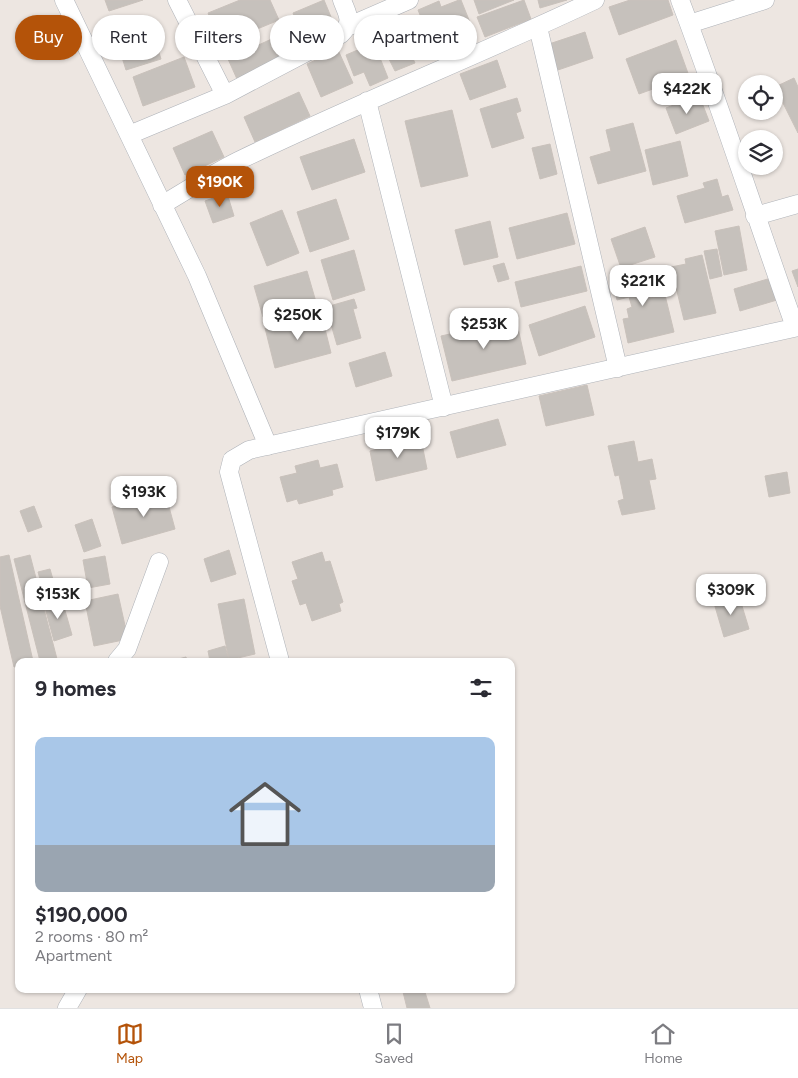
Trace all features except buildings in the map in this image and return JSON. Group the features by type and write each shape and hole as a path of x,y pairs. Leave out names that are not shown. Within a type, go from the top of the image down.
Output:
{"street":[{"path":"64,0 197,276 268,446"},
{"path":"177,0 225,95"},
{"path":"342,0 349,19 348,27"},
{"path":"129,135 225,95 341,34 348,27 409,0"},
{"path":"162,205 236,162 367,101 538,27 594,0"},
{"path":"279,658 229,472 232,460 249,450 444,408 797,327 755,216 728,133 680,0"},
{"path":"689,24 765,0"},
{"path":"538,27 618,368"},
{"path":"367,101 444,408"},
{"path":"755,216 798,204"},
{"path":"119,658 127,648 159,562"},
{"path":"67,1008 76,993"},
{"path":"369,993 373,1008"}]}
